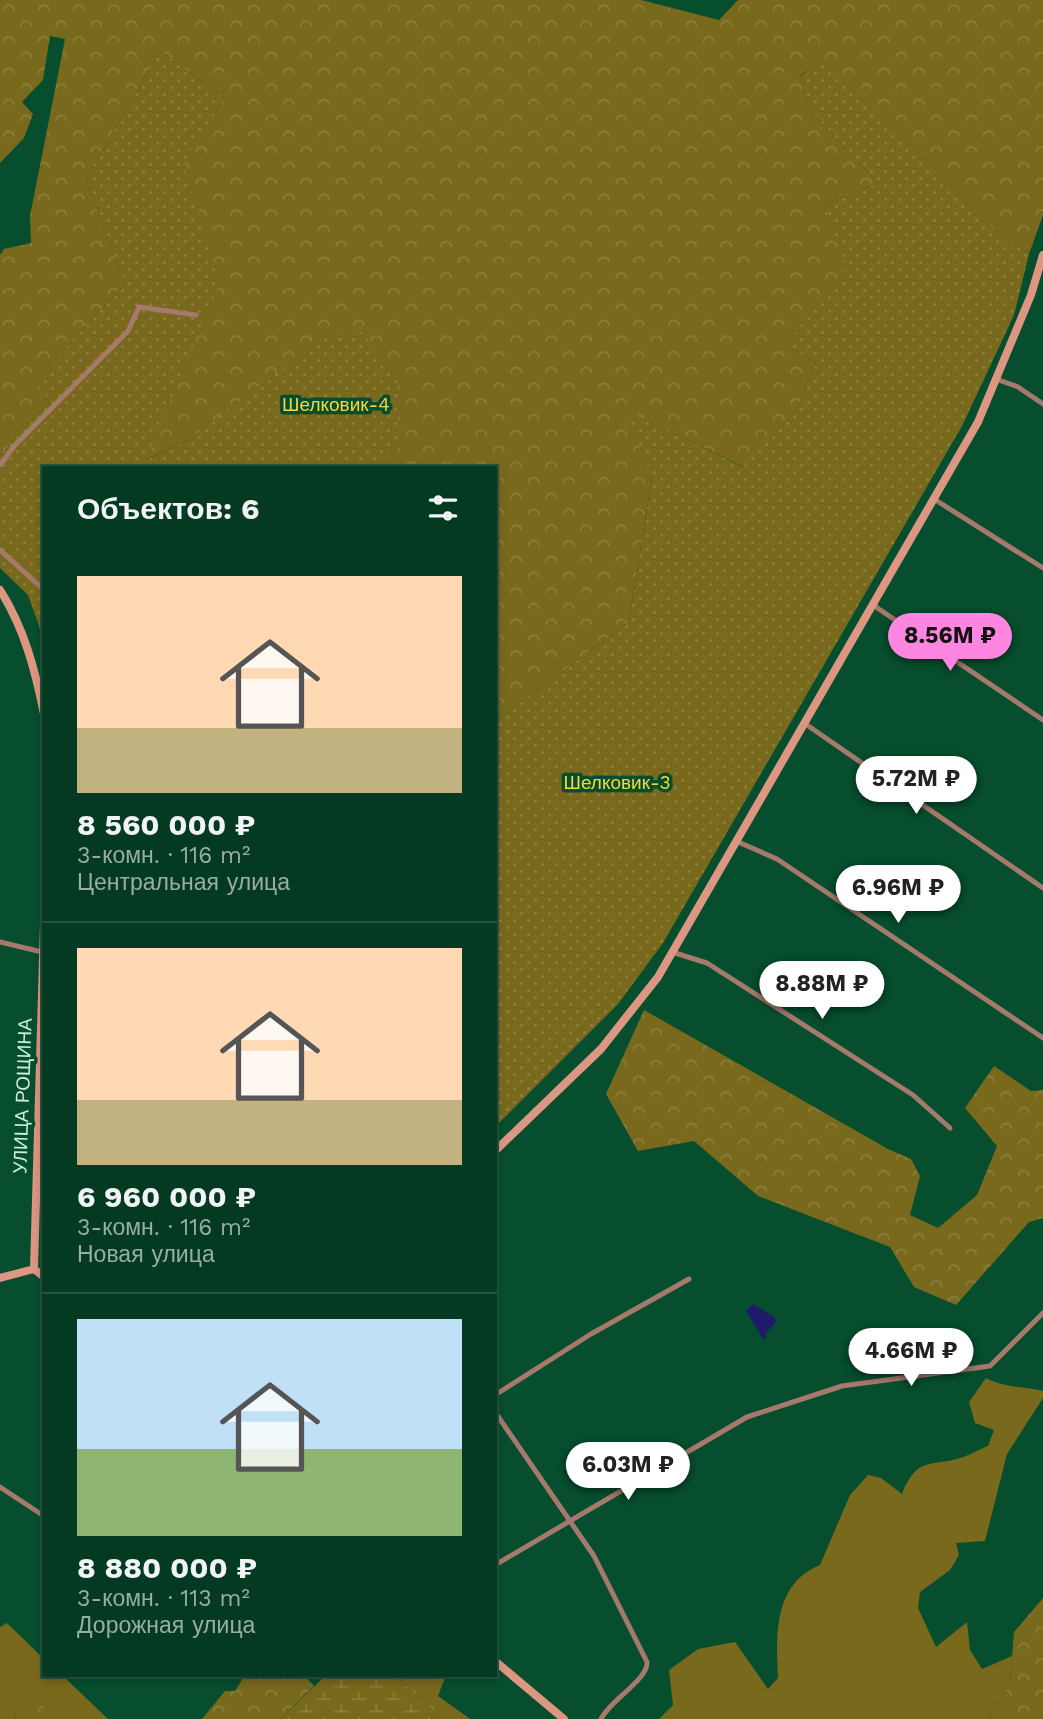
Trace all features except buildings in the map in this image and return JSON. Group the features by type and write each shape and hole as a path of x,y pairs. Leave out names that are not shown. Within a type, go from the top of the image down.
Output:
{"street":[{"path":"497,1149 626,1019 672,952 978,422 1031,295 1043,256"},
{"path":"0,465 15,444 128,331 139,307 196,315"},
{"path":"996,379 1018,387 1043,404"},
{"path":"934,499 1043,568"},
{"path":"0,550 42,588"},
{"path":"0,590 15,613 34,666 42,704"},
{"path":"873,604 1043,720"},
{"path":"804,723 1043,888"},
{"path":"736,842 777,859 1043,1038"},
{"path":"0,942 42,953"},
{"path":"672,952 707,962 913,1095 950,1128"},
{"name":"УЛИЦА РОЩИНА","path":"34,1269 42,953"},
{"path":"0,1278 34,1269 42,1275"},
{"path":"497,1393 515,1379 689,1279"},
{"path":"497,1564 747,1417 842,1386 990,1366 1043,1312"},
{"path":"497,1415 594,1556 648,1666 643,1675 607,1706 601,1719"},
{"path":"0,1487 42,1515"},
{"path":"497,1663 564,1719"}],"green space":[{"path":"0,0 641,0 719,20 738,0 1043,0 1043,215 1029,254 984,222 934,167 820,60 800,76 809,109 878,183 824,204 847,268 785,345 816,362 796,411 744,467 625,410 652,476 629,622 497,721 497,466 381,466 398,447 188,440 145,460 219,282 182,164 225,98 160,51 86,179 125,284 36,379 49,402 0,455 0,255 4,249 31,243 30,216 65,39 50,36 43,80 22,102 33,114 24,138 0,163"},
{"name":"Шелковик-4","path":"160,51 225,98 183,164 220,282 146,460 188,440 321,339 362,332 398,377 398,447 381,466 42,466 42,634 28,595 0,568 0,455 49,402 36,379 125,284 86,179"},
{"name":"Шелковик-3","path":"820,59 934,167 984,222 1029,254 1014,315 962,426 663,943 618,1004 497,1125 497,721 629,622 652,477 624,409 743,467 796,411 816,362 785,345 846,268 824,204 878,183 809,109 800,77"},
{"path":"644,1010 888,1149 911,1159 920,1176 910,1215 938,1228 977,1195 997,1146 965,1108 994,1066 1031,1091 1043,1090 1043,1218 1029,1222 956,1305 914,1287 890,1247 758,1196 694,1141 638,1151 606,1094"},
{"path":"986,1378 1007,1385 1043,1391 1043,1398 1007,1454 985,1541 956,1543 959,1555 950,1570 920,1592 918,1608 936,1647 967,1622 970,1650 982,1669 1012,1656 1010,1683 989,1719 659,1719 673,1705 669,1670 698,1649 735,1642 768,1689 778,1678 778,1629 786,1598 793,1585 820,1565 850,1495 868,1475 881,1478 902,1494 908,1481 920,1468 963,1457 988,1446 994,1430 975,1423 969,1402"},
{"path":"1043,1598 1043,1719 989,1719 1010,1683 1014,1632"},
{"path":"7,1623 42,1657 42,1677 64,1677 108,1719 52,1719 32,1704 27,1710 16,1713 15,1719 0,1719 0,1627"},
{"path":"244,1677 306,1677 314,1686 281,1719 202,1719 225,1691 235,1691"},
{"path":"324,1677 397,1677 442,1719 281,1719"},
{"path":"397,1677 445,1677 438,1696 470,1719 442,1719"},
{"path":"39,1700 52,1719 15,1719 16,1713"}],"shaded area":[{"path":"753,1304 774,1317 776,1322 763,1339 746,1311"}]}
